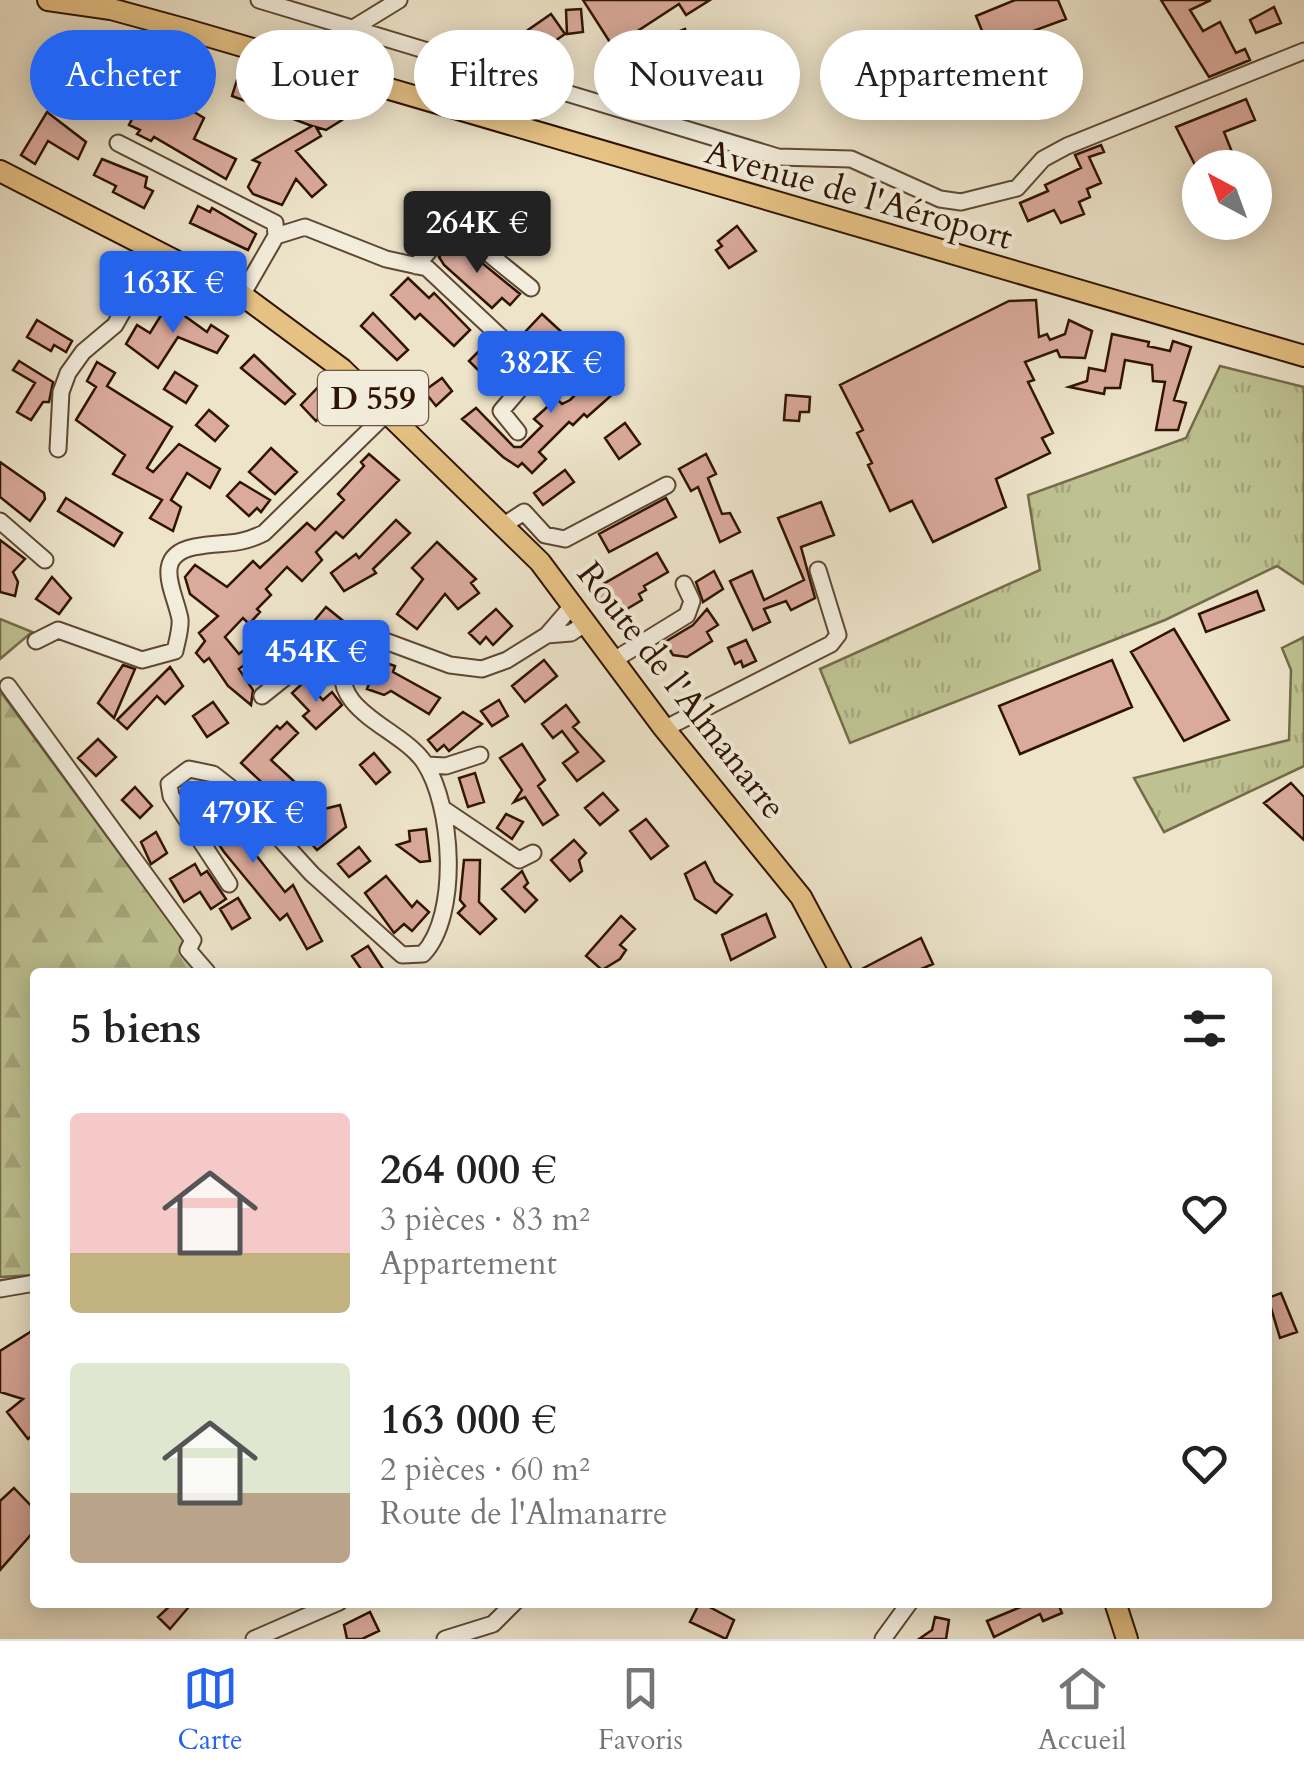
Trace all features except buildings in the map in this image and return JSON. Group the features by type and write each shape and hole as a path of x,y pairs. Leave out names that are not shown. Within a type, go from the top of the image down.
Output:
{"main road":[{"name":"Avenue de l'Aéroport","path":"48,0 111,9 184,28 1304,356"},
{"name":"Route de l'Almanarre","path":"0,171 242,295 312,343 388,412 504,525 574,604 664,729 800,897 839,968"},
{"path":"1118,1608 1127,1639"}],"street":[{"path":"260,0 778,156 851,158 940,199 961,202 1017,188 1043,159 1067,146 1304,52"},
{"path":"355,27 399,0"},
{"path":"118,143 275,223 276,236 242,295"},
{"path":"276,236 305,227 426,268 554,387 576,376"},
{"path":"416,266 448,229 457,228 532,288"},
{"path":"58,449 61,392 68,373 83,352 116,325 157,251"},
{"path":"518,432 501,410 536,370"},
{"path":"36,642 58,630 142,660 176,651 181,622 166,575 170,563 194,546 240,545 264,533 388,412"},
{"path":"504,525 524,512 545,535 565,539 666,486"},
{"path":"0,521 45,560"},
{"path":"664,729 831,644 838,635 837,622 818,570"},
{"path":"614,660 687,614 692,601 684,584"},
{"path":"341,676 352,652 377,638 450,665 482,669 507,660 546,636 574,604"},
{"path":"546,636 571,634 587,622"},
{"path":"262,696 302,664 325,676 341,676"},
{"path":"229,884 171,796 169,784 189,769 213,774 241,796 312,874 402,955 414,958 423,954 438,931 447,888 445,810 426,765 405,741 356,705 341,676"},
{"path":"8,686 193,940 188,950 204,968"},
{"path":"426,765 446,766 480,755"},
{"path":"445,810 519,860 533,853"},
{"path":"0,1289 30,1284"},
{"path":"254,1639 325,1608"},
{"path":"446,1639 492,1624 509,1608"},
{"path":"883,1639 906,1608"}],"green space":[{"path":"1220,366 1304,387 1304,584 1277,566 1165,620 850,743 820,669 1040,570 1028,495 1186,438"},
{"path":"0,619 32,632 0,659"},
{"path":"1304,637 1304,766 1164,832 1134,778 1289,740 1291,670 1282,648"},
{"path":"0,691 204,968 30,968 30,1275 0,1277"}]}
